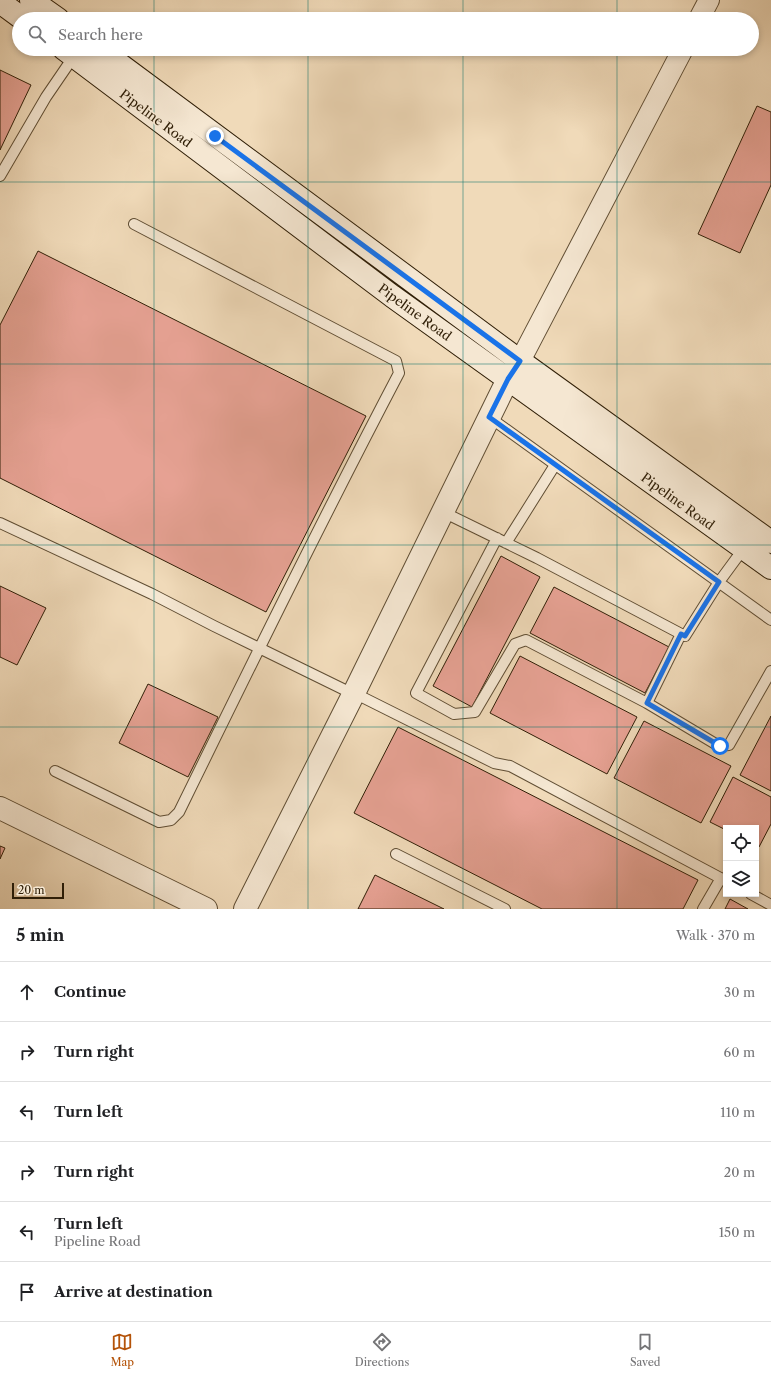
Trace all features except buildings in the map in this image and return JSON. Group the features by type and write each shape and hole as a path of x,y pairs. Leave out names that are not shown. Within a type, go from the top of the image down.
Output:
{"main road":[{"path":"31,0 48,12"},
{"path":"0,2 14,12"},
{"name":"Pipeline Road","path":"74,56 392,296 771,568"},
{"name":"Pipeline Road","path":"107,56 520,361 771,542"},
{"path":"202,152 215,136"},
{"path":"245,909 354,693 508,379 520,361"},
{"path":"0,808 206,909"}],"street":[{"path":"703,12 709,0"},
{"path":"520,361 679,56"}],"lane":[{"path":"0,176 46,97 67,56"},
{"path":"55,771 159,822 171,820 179,812 258,648 399,373 396,361 134,224"},
{"path":"489,417 771,620"},
{"path":"555,465 501,540 416,693 454,714 475,712 515,644 526,640 647,703 720,746 729,745 771,670"},
{"path":"443,512 537,558 685,636 719,582 744,548"},
{"path":"0,523 152,594 258,648 354,693 494,763 510,766 723,880 703,909"},
{"path":"647,703 681,634"},
{"path":"396,854 505,909"},
{"path":"756,897 771,905"}],"route":[{"path":"215,136 520,361 508,379 489,417 719,582 685,636 681,634 647,703 720,746"}]}
